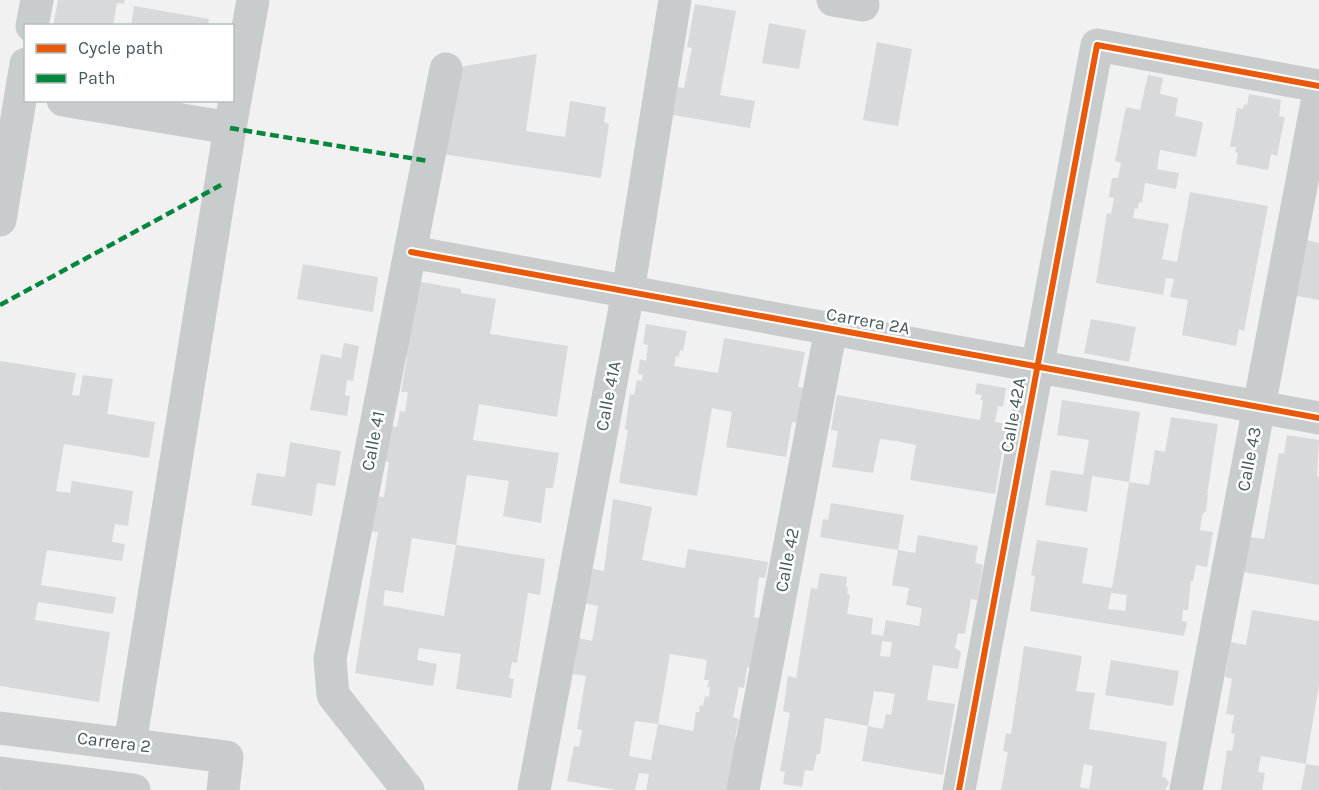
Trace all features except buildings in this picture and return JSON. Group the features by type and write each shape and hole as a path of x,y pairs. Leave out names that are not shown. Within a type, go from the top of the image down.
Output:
{"street":[{"path":"32,24 37,0"},
{"path":"130,744 230,128 253,0"},
{"name":"Calle 41A","path":"534,790 628,292 675,0"},
{"name":"Calle 42A","path":"959,790 1097,45 1319,86"},
{"name":"Calle 41","path":"408,790 333,695 330,659 446,69"},
{"path":"0,220 18,85"},
{"name":"Calle 43","path":"1186,790 1319,93"},
{"path":"75,102 230,128"},
{"name":"Carrera 2A","path":"411,252 1319,418"},
{"name":"Calle 42","path":"743,790 831,329"},
{"name":"Carrera 2","path":"0,728 227,757 223,790"},
{"path":"0,773 134,790"}],"marked path":[{"path":"230,128 428,161"},
{"path":"0,305 221,185"}],"cycle path":[{"path":"959,790 1097,45 1319,86"},
{"path":"411,252 1319,418"}]}
